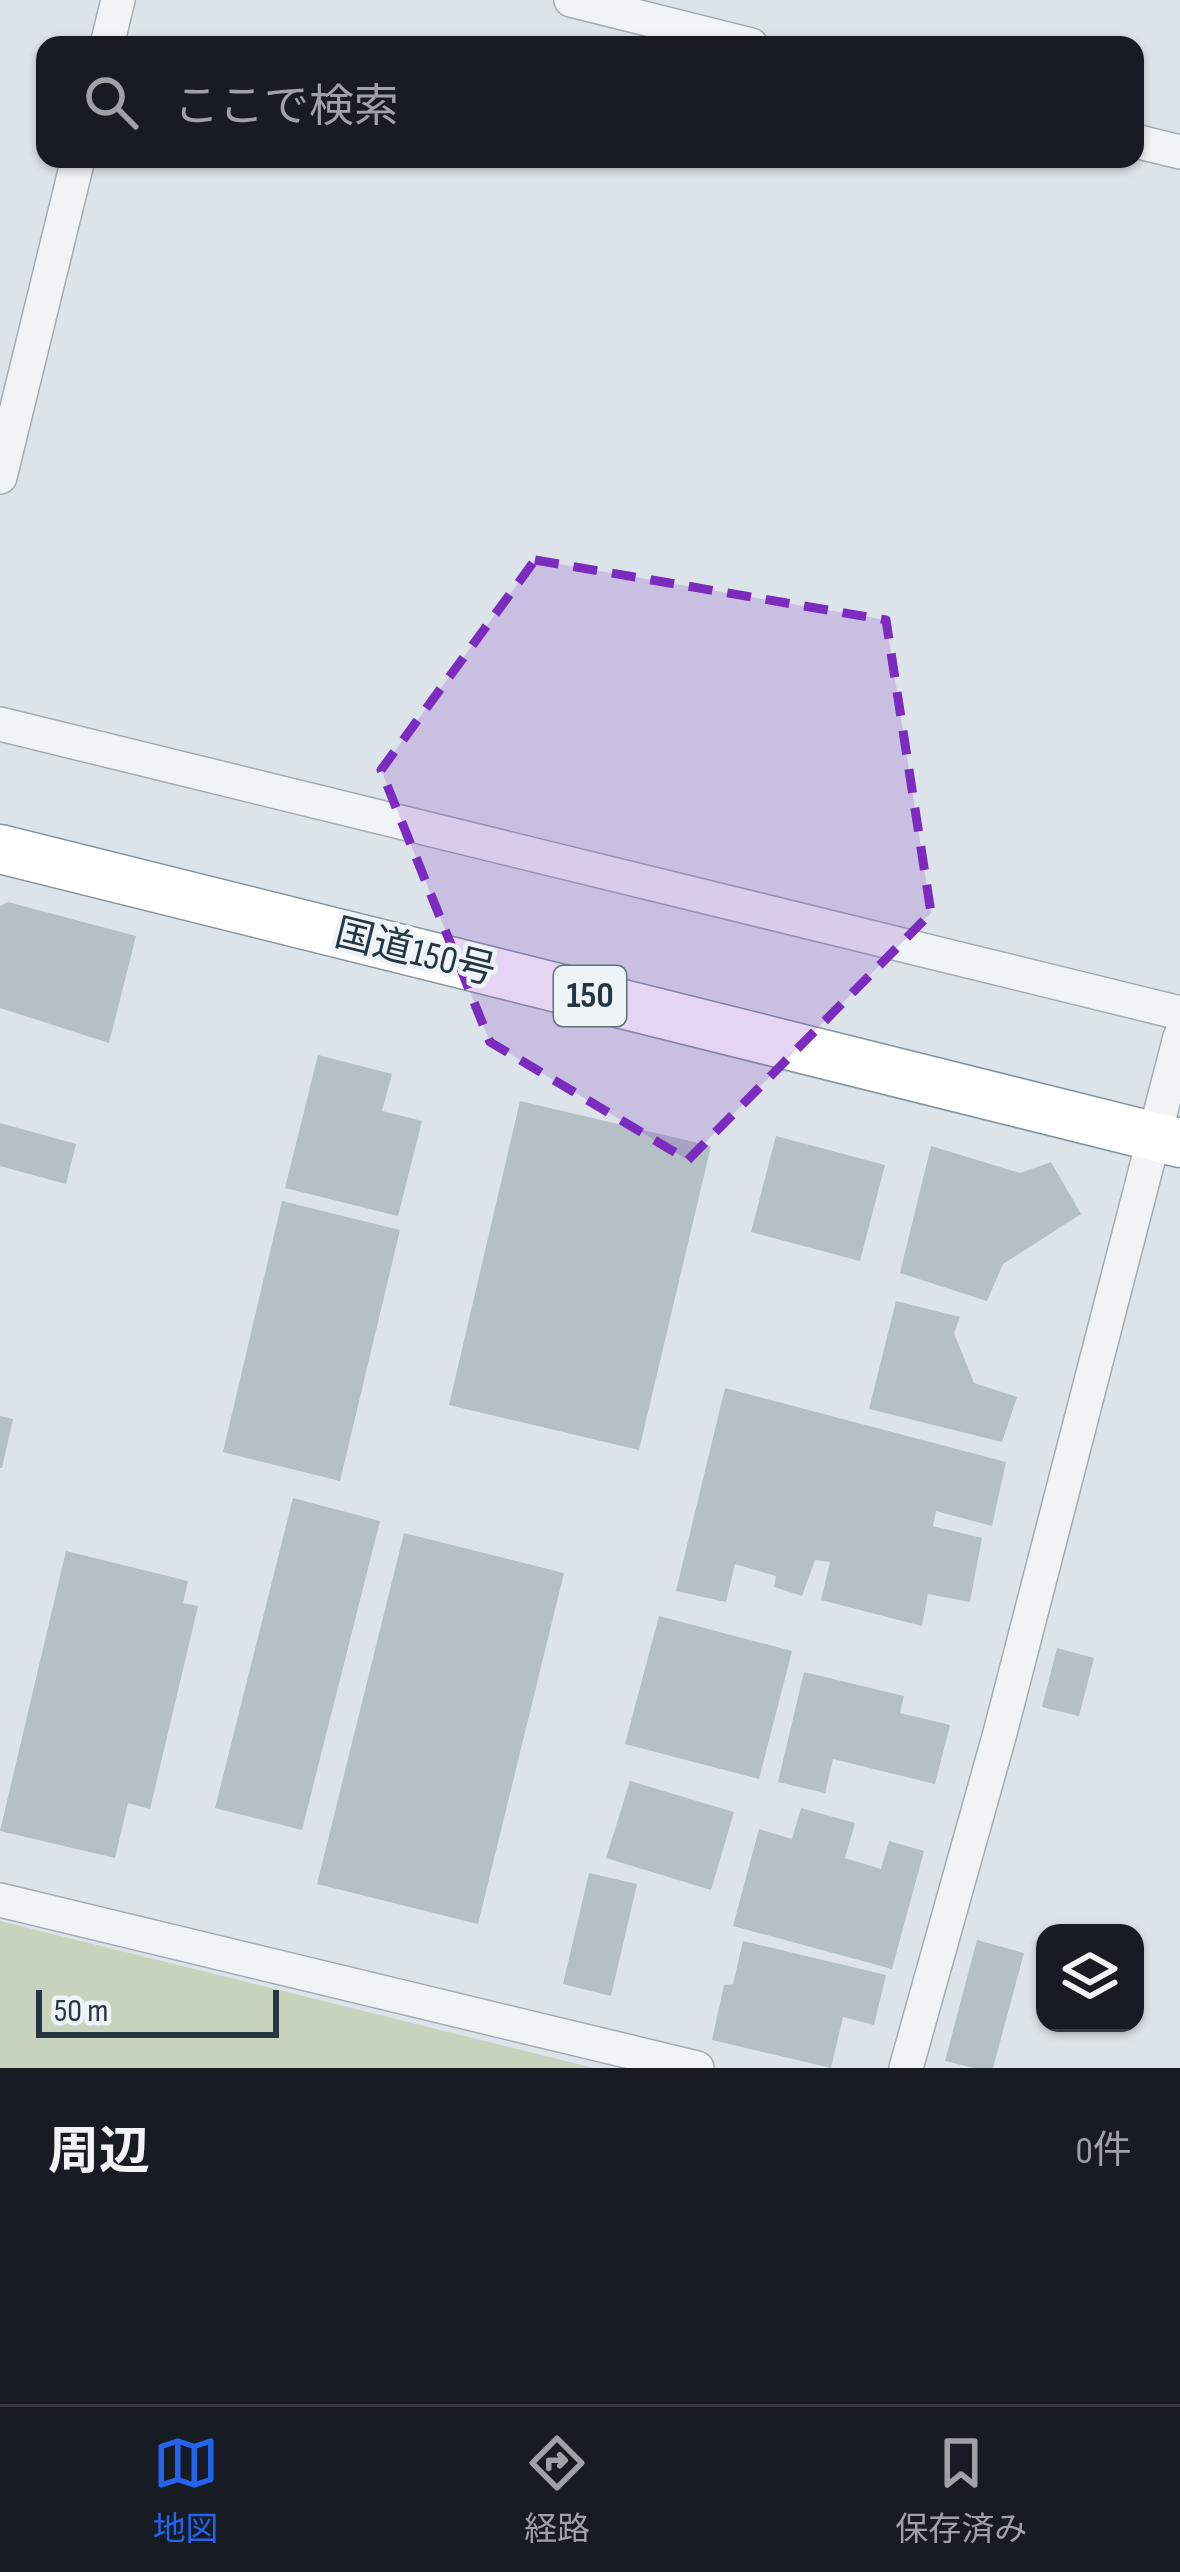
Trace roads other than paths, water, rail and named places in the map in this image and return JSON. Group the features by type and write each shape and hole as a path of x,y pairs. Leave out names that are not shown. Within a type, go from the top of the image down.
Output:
{"highway":[{"name":"国道150号","path":"0,849 1168,1140"}],"street":[{"path":"108,36 118,0"},
{"path":"571,0 716,36"},
{"path":"1144,143 1180,152"},
{"path":"0,477 76,168"},
{"path":"0,724 1180,1012"},
{"path":"906,2068 1168,1140 1180,1037"},
{"path":"0,1900 697,2068"}]}
